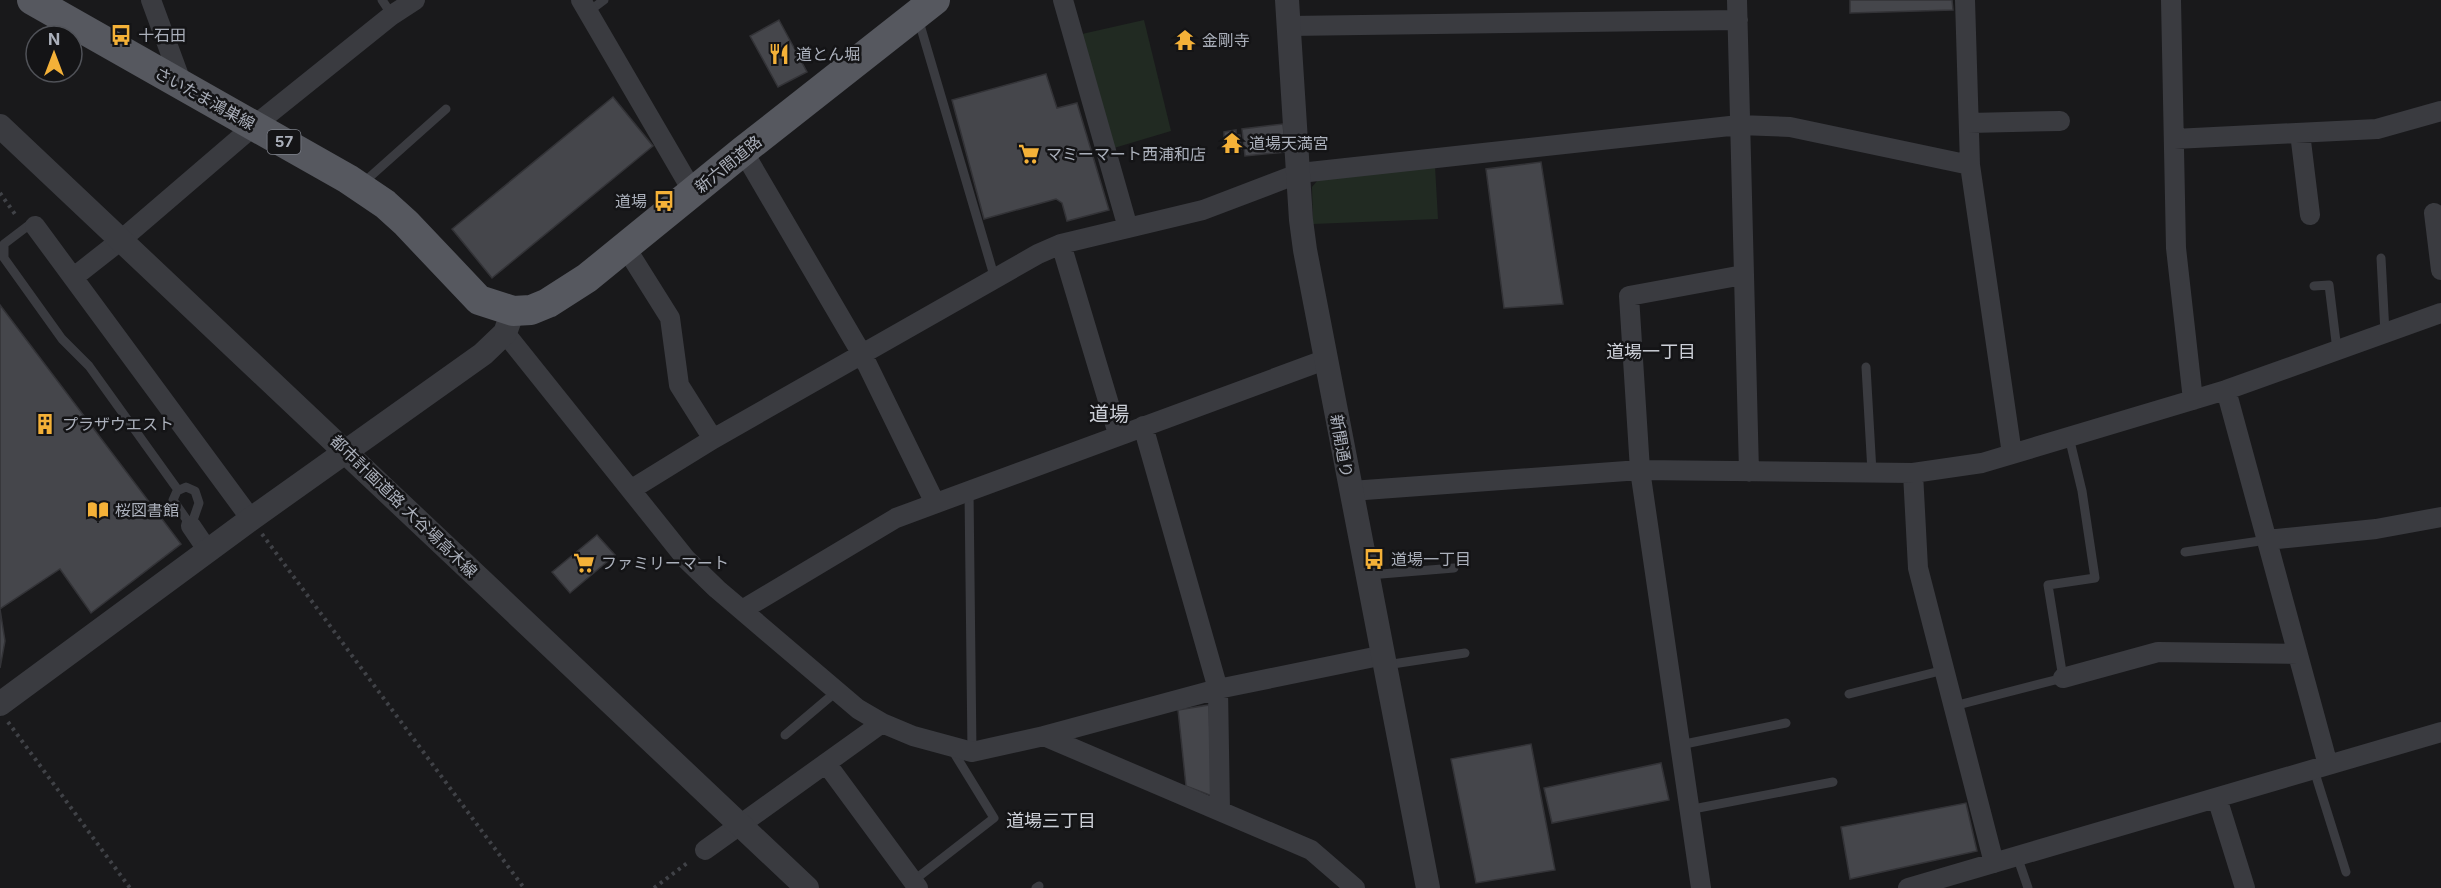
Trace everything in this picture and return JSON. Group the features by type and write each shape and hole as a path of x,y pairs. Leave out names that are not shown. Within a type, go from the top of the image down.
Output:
{"main road":[{"name":"さいたま鴻巣線","path":"32,0 183,87 255,125 385,204 479,300 509,322"},
{"name":"新六間道路","path":"509,322 548,303 587,278 926,5"}],"street":[{"path":"151,0 183,87"},
{"path":"74,277 121,240 255,125 387,8 415,0"},
{"path":"1063,0 1128,228"},
{"name":"新開通り","path":"1287,0 1300,173 1301,220 1366,576 1385,660 1428,888"},
{"path":"1965,0 1970,165 2012,454"},
{"path":"2171,0 2176,248 2193,400"},
{"path":"585,6 693,192"},
{"path":"1289,26 1737,10 1749,472"},
{"path":"2174,139 2377,129 2441,111"},
{"path":"1969,123 2060,121"},
{"path":"632,489 713,439 995,281 1038,254 1061,244 1203,210 1300,173 1739,125 1790,128 1970,165"},
{"name":"都市計画道路 大谷場高木線","path":"0,126 347,451 807,888"},
{"path":"2300,133 2310,215"},
{"path":"743,151 863,356 935,503"},
{"path":"2434,213 2441,270"},
{"path":"30,227 74,277 251,519"},
{"path":"1061,244 1118,434"},
{"path":"626,248 670,318 679,385 713,439"},
{"path":"1701,888 1678,745 1640,470 1629,296 1743,275"},
{"path":"1350,491 1640,470 1913,473 1982,463 2226,390 2441,313"},
{"path":"3,712 208,551 483,354 509,322 632,489 686,558 742,610 858,709 882,723 951,748 972,752 1044,736 1218,689 1385,660"},
{"path":"742,610 896,518 1327,358"},
{"path":"2226,390 2298,654 2321,767"},
{"path":"1143,426 1218,689 1220,810"},
{"path":"1913,473 1918,568 1994,863"},
{"path":"2267,540 2376,530 2441,517"},
{"path":"191,526 208,551"},
{"path":"2063,678 2158,652 2298,654"},
{"path":"705,850 882,723"},
{"path":"1908,888 2441,732"},
{"path":"1044,736 1311,850 1345,886"},
{"path":"826,763 915,884"},
{"path":"2217,798 2245,888"}],"lane":[{"path":"585,6 604,0"},
{"path":"926,5 995,281"},
{"path":"358,187 446,108"},
{"path":"30,227 4,244 4,258 62,339 89,366 178,490"},
{"path":"2381,258 2385,333"},
{"path":"2314,286 2329,285 2337,350"},
{"path":"1866,367 1872,473"},
{"path":"1954,706 2063,678 2048,585 2095,578 2082,491 2069,437"},
{"path":"178,490 190,488 198,497 198,508 191,526"},
{"path":"178,490 173,500 191,526"},
{"path":"969,491 972,752"},
{"path":"2185,552 2267,540"},
{"path":"1366,576 1454,568"},
{"path":"1385,660 1466,653"},
{"path":"1849,694 1944,670"},
{"path":"785,735 837,691"},
{"path":"1678,745 1786,723"},
{"path":"915,884 994,818 951,748"},
{"path":"2321,767 2346,872"},
{"path":"1689,810 1833,782"},
{"path":"2017,856 2028,888"}],"path":[{"path":"0,193 30,227"},
{"path":"251,519 524,888"},
{"path":"3,712 130,888"},
{"path":"654,888 705,850"}],"shaded area":[{"path":"1144,20 1171,131 1114,148 1082,34"},
{"path":"1435,166 1438,219 1313,224 1312,187 1322,175"}],"building":[{"path":"1850,0 1952,0 1953,10 1850,13"},
{"name":"道とん堀","path":"779,20 807,72 778,87 750,36"},
{"name":"マミーマート西浦和店","path":"1046,74 1057,108 1077,103 1109,210 1067,221 1062,203 1056,199 984,219 952,100"},
{"path":"613,97 653,146 492,278 452,229"},
{"path":"1283,124 1286,152 1245,156 1242,129"},
{"name":"道場天満宮","path":"1236,130 1236,135 1240,135 1241,149 1224,151 1224,132"},
{"path":"1541,162 1563,304 1504,308 1486,169"},
{"name":"プラザウエスト","path":"0,305 181,544 91,613 60,569 0,609"},
{"name":"ファミリーマート","path":"597,535 615,555 570,593 552,572"},
{"path":"0,609 5,641 0,668"},
{"path":"1209,705 1212,796 1186,786 1178,710"},
{"path":"1531,744 1555,870 1476,883 1451,759"},
{"path":"1661,763 1669,800 1552,823 1544,788"},
{"path":"1966,803 1977,851 1850,879 1841,827"}],"place":[{"name":"十石田","path":"121,35"},
{"name":"金剛寺","path":"1185,40"},
{"name":"道とん堀","path":"779,54"},
{"name":"道場天満宮","path":"1232,143"},
{"name":"マミーマート西浦和店","path":"1029,154"},
{"name":"道場","path":"664,201"},
{"name":"プラザウエスト","path":"45,424"},
{"name":"桜図書館","path":"98,510"},
{"name":"道場一丁目","path":"1374,559"},
{"name":"ファミリーマート","path":"584,563"}],"district":[{"name":"道場一丁目","path":"1651,352"},
{"name":"道場","path":"1109,414"},
{"name":"道場三丁目","path":"1051,821"}]}
